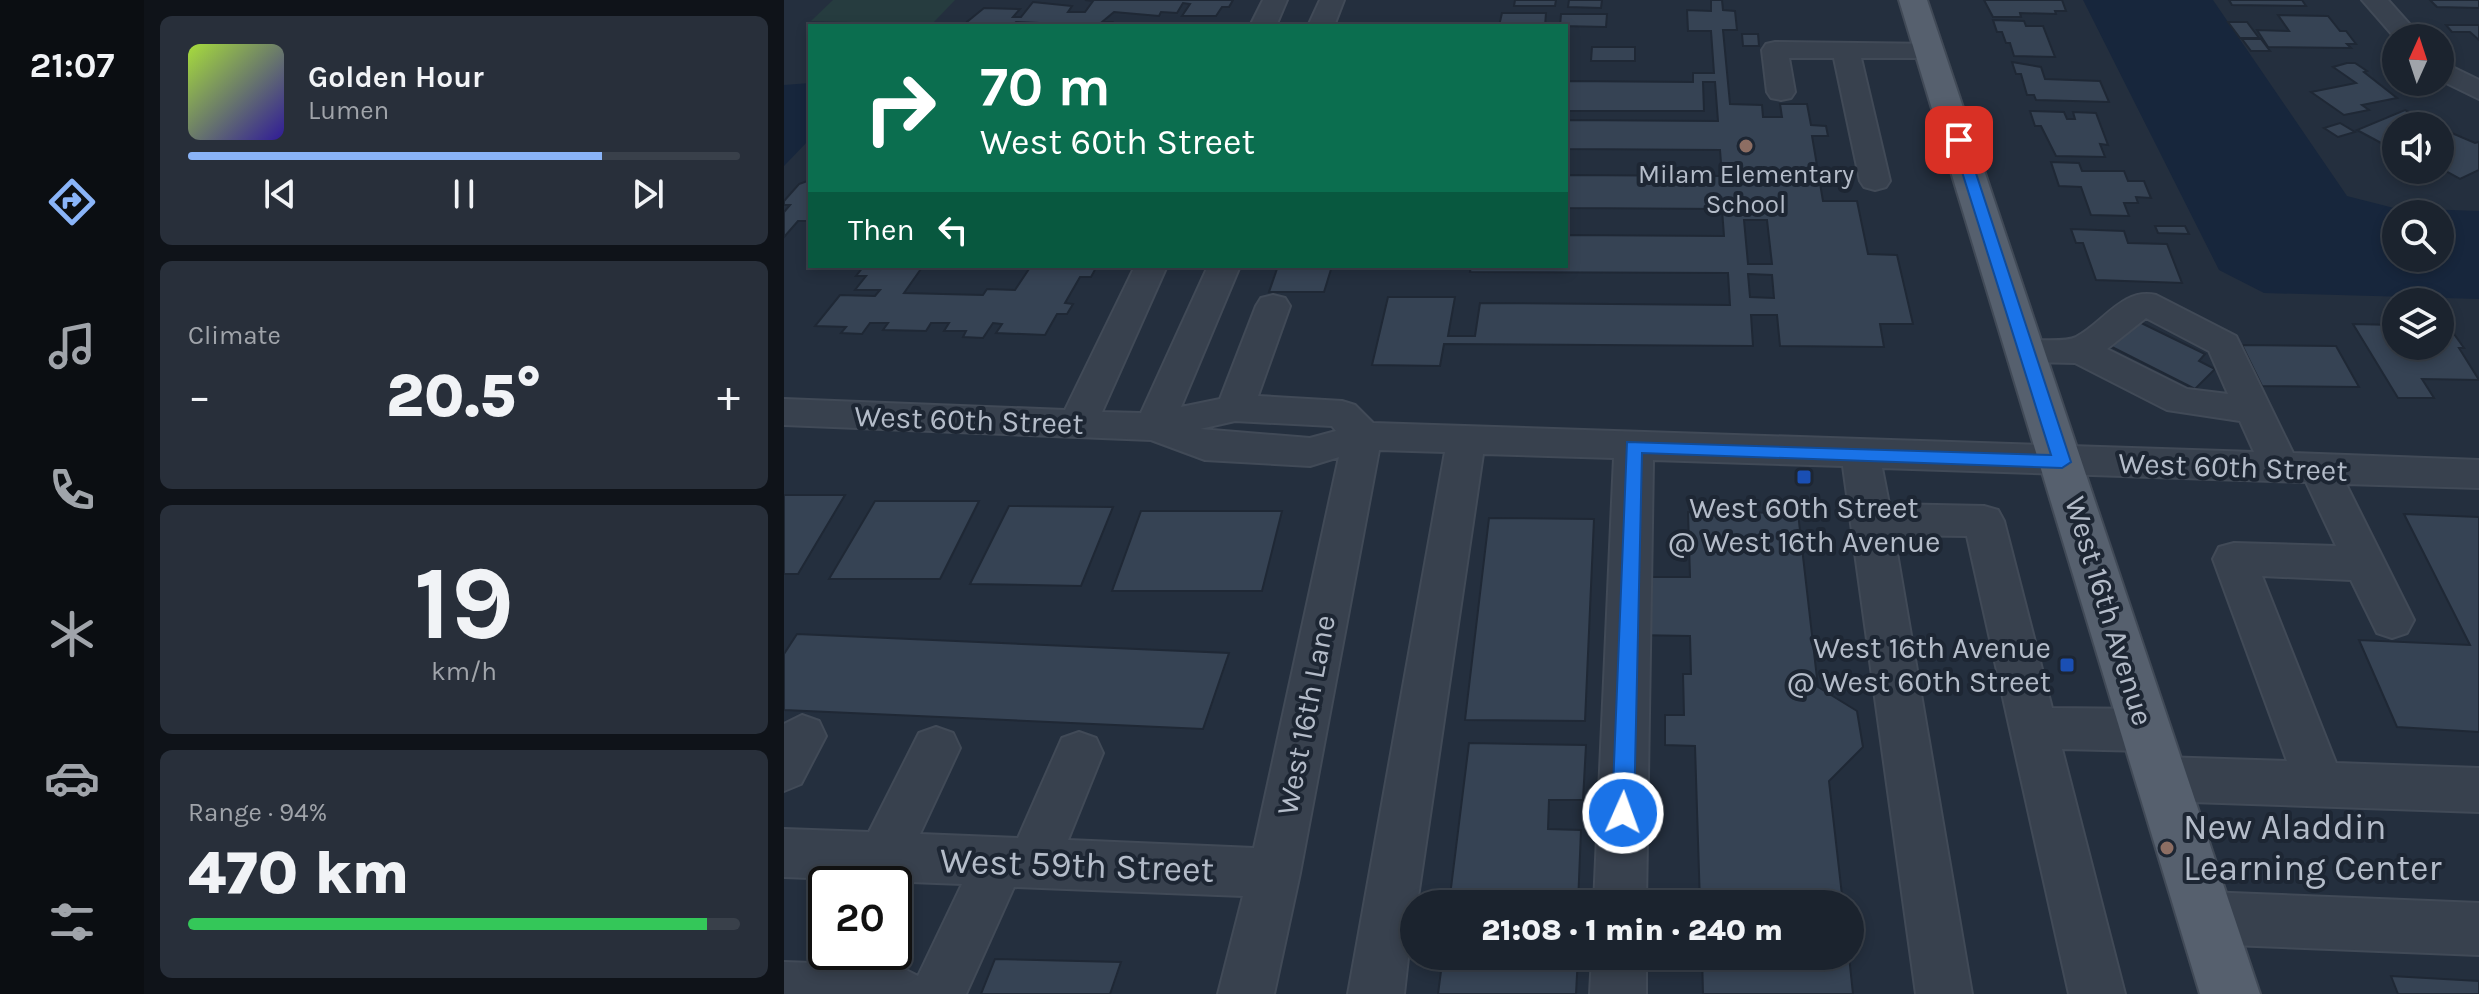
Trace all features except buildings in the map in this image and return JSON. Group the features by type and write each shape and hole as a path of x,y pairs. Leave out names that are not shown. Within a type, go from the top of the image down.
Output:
{"main road":[{"name":"West 16th Avenue","path":"1913,0 2230,994"}],"street":[{"path":"1264,24 1275,0"},
{"path":"1322,24 1332,0"},
{"path":"2374,0 2396,24"},
{"path":"1781,92 1775,50 1929,50"},
{"path":"1846,50 1875,181"},
{"path":"2454,77 2479,91"},
{"path":"1077,424 1150,268"},
{"path":"1154,427 1223,268"},
{"path":"2081,351 2144,303 2224,344 2253,410 2300,469 2365,564 2392,620"},
{"path":"1235,408 1273,306"},
{"path":"2026,350 2081,351 2180,401 2253,410"},
{"name":"West 60th Street","path":"784,412 1154,427 1235,408 1342,414 1363,436"},
{"name":"West 60th Street","path":"1154,427 1205,446 1310,452 1363,436 2479,474"},
{"name":"West 16th Lane","path":"1246,994 1274,873 1363,436"},
{"path":"1376,994 1466,440"},
{"path":"1620,890 1634,447"},
{"path":"1861,455 1944,994"},
{"path":"1871,519 1984,521 2097,994"},
{"path":"2320,785 2234,559 2365,564"},
{"path":"2034,728 2146,730"},
{"path":"883,857 936,748"},
{"path":"938,994 1079,753"},
{"path":"2162,779 2479,790"},
{"name":"West 59th Street","path":"784,853 1274,873"},
{"path":"2206,918 2479,929"},
{"path":"1618,994 1619,970"},
{"path":"784,989 898,994"}],"green space":[{"path":"833,0 955,0 932,24 811,21"}],"water":[{"path":"2083,0 2213,0 2347,196 2382,205 2382,272 2454,272 2454,210 2479,211 2479,299 2454,298 2454,288 2382,288 2382,296 2264,293 2219,270"},
{"path":"808,83 808,141 784,166 784,85"}],"place":[{"name":"Milam Elementary School","path":"1746,146"},
{"name":"West 60th Street @ West 16th Avenue","path":"1804,477"},
{"name":"West 16th Avenue @ West 60th Street","path":"2067,665"},
{"name":"New Aladdin Learning Center","path":"2167,848"}],"route":[{"path":"1623,813 1634,447 2062,462 1959,140"}]}
